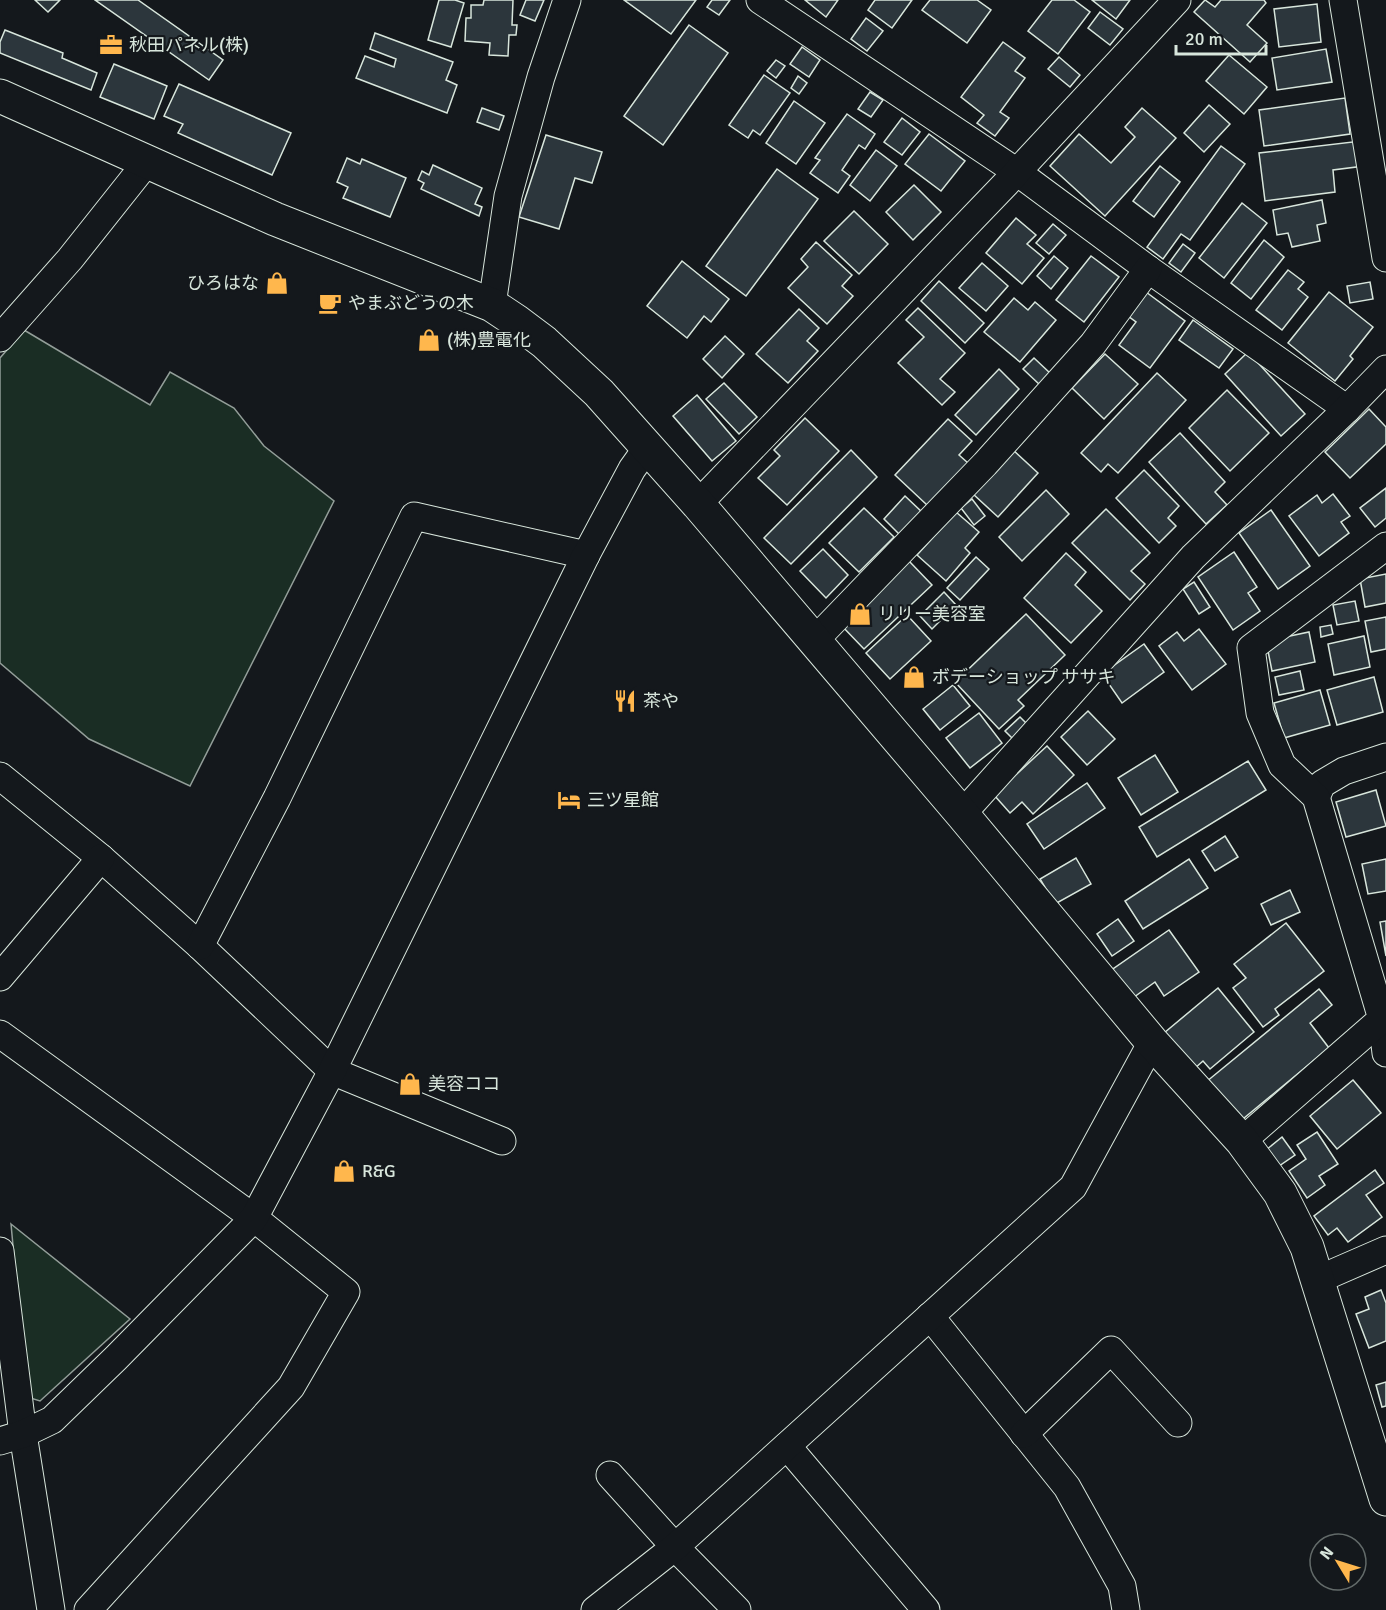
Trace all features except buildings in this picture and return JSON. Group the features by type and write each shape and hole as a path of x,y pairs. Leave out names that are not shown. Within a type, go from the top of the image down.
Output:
{"street":[{"path":"492,305 508,196 541,77 567,0"},
{"path":"760,0 1017,172 1347,409"},
{"path":"698,504 1017,172 1177,0"},
{"path":"1343,0 1386,258"},
{"path":"0,96 275,219 492,305 544,342 599,393 698,504 962,814 1152,1042 1242,1141 1280,1193 1307,1247 1386,1499"},
{"path":"0,338 70,259 147,162"},
{"path":"814,641 986,464 1094,344 1148,268"},
{"path":"962,814 1193,556 1386,369"},
{"path":"11,1437 52,1420 254,1218 332,1071 586,555 632,469 647,448"},
{"path":"200,946 277,798 414,516 586,555"},
{"path":"1386,546 1251,648 1260,713 1282,765 1316,796 1382,1019 1386,1053"},
{"path":"1316,796 1322,784 1344,771 1386,757"},
{"path":"0,776 101,858 200,946 332,1071 502,1141"},
{"path":"0,977 101,858"},
{"path":"1242,1141 1382,1019"},
{"path":"0,1034 254,1218 346,1292 291,1387 88,1610"},
{"path":"595,1610 675,1547 1073,1187 1152,1042"},
{"path":"1317,1280 1386,1250"},
{"path":"0,1251 11,1437 51,1610"},
{"path":"930,1316 1067,1487 1122,1586 1126,1610"},
{"path":"1024,1434 1111,1350 1178,1423"},
{"path":"787,1446 926,1610"},
{"path":"610,1475 675,1547 737,1610"}],"green space":[{"path":"24,330 150,405 170,372 234,408 264,446 334,501 190,786 89,739 0,663 0,358"},
{"path":"11,1224 130,1319 40,1401 27,1397"}],"place":[{"name":"秋田パネル(株)","path":"111,45"},
{"name":"ひろはな","path":"277,283"},
{"name":"やまぶどうの木","path":"330,303"},
{"name":"(株)豊電化","path":"429,340"},
{"name":"リリー美容室","path":"860,614"},
{"name":"ボデーショップ ササキ","path":"914,677"},
{"name":"茶や","path":"625,701"},
{"name":"三ツ星館","path":"569,800"},
{"name":"美容ココ","path":"410,1084"},
{"name":"R&G","path":"344,1171"}]}
